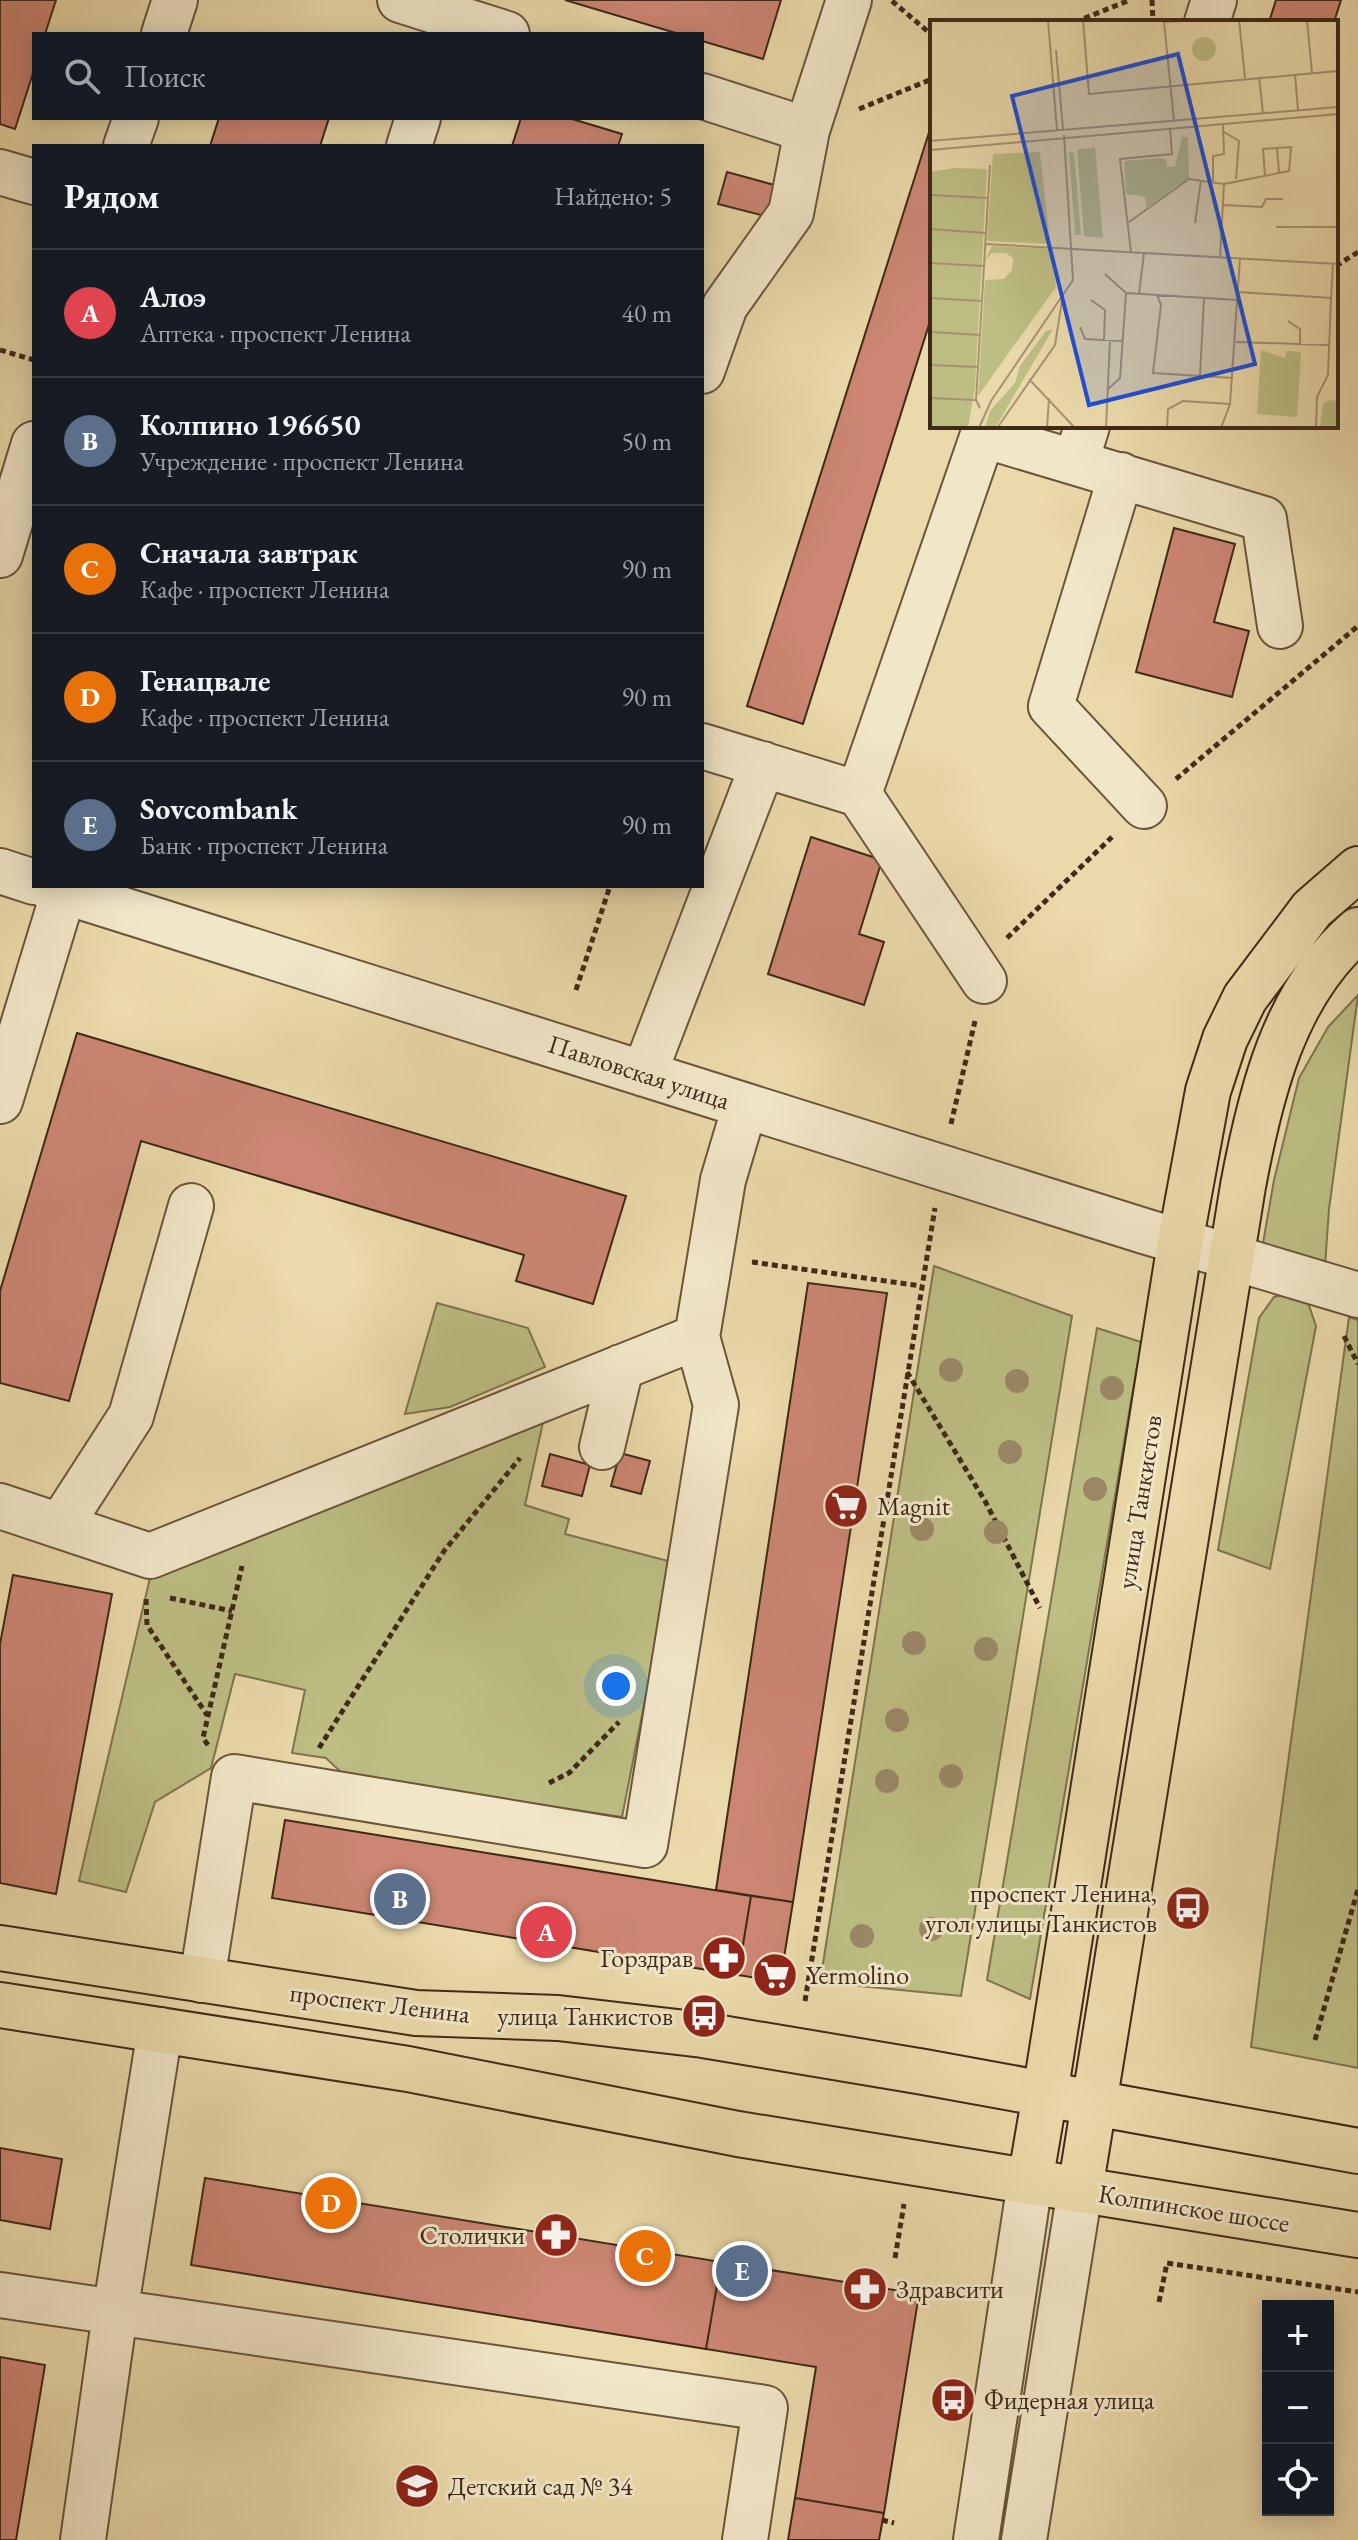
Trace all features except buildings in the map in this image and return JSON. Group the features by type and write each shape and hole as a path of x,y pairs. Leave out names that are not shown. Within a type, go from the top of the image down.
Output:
{"main road":[{"name":"улица Танкистов","path":"1030,2182 1180,1243 1208,1091 1225,1039 1245,998 1312,909 1358,869"},
{"name":"улица Танкистов","path":"1094,2103 1231,1257 1259,1106 1289,1022 1312,983 1358,930"},
{"name":"проспект Ленина","path":"0,1948 416,2013 558,2018 703,2035 1045,2094"},
{"path":"0,2005 408,2069 738,2134 1030,2182"},
{"path":"1045,2094 1358,2151"},
{"path":"1080,2190 1094,2103"},
{"name":"Колпинское шоссе","path":"1030,2182 1358,2235"}],"street":[{"path":"165,32 175,0"},
{"path":"400,0 447,25 494,32"},
{"path":"704,365 725,306 791,213 807,130 849,0"},
{"path":"1208,20 1214,0"},
{"path":"704,97 807,130"},
{"path":"127,144 135,120"},
{"path":"410,144 417,120"},
{"path":"0,172 32,181"},
{"path":"859,794 984,431 1082,444 1121,475 1264,519 1280,626"},
{"path":"14,542 32,454"},
{"path":"1121,475 1051,706 1144,806"},
{"path":"704,747 859,794 984,981"},
{"path":"644,1074 763,764"},
{"name":"Павловская улица","path":"0,871 32,881"},
{"path":"0,1101 48,888"},
{"name":"Павловская улица","path":"54,888 1180,1243 1358,1295"},
{"path":"202,1980 234,1777 645,1845 716,1405 697,1337 723,1180 745,1106"},
{"path":"60,1526 131,1416 191,1206"},
{"path":"0,1506 150,1556 697,1337"},
{"path":"602,1447 621,1367"},
{"path":"83,2540 160,2030"},
{"path":"976,2540 1030,2182"},
{"path":"1024,2540 1080,2190"},
{"path":"0,2295 765,2408 745,2540"}],"path":[{"path":"891,0 930,33"},
{"path":"1080,20 1130,0"},
{"path":"1152,0 1153,20"},
{"path":"807,130 930,80"},
{"path":"1338,265 1358,252"},
{"path":"0,350 32,359"},
{"path":"805,2001 921,1286 942,1168 984,981 1001,944 1144,806 1358,626"},
{"path":"576,990 609,888"},
{"path":"711,1255 921,1286"},
{"path":"907,1372 985,1501 1040,1608"},
{"path":"298,1788 444,1551 523,1455"},
{"path":"234,1777 203,1738 253,1514"},
{"path":"145,1593 147,1625 208,1715"},
{"path":"542,1786 569,1773 621,1719"},
{"path":"1315,2040 1358,1889"},
{"path":"895,2258 904,2204"},
{"path":"1159,2302 1167,2263 1358,2292"},
{"path":"882,2520 894,2523"}],"green space":[{"path":"1358,995 1329,1209 1325,1266 1262,1249 1274,1180 1299,1078 1328,1027"},
{"path":"934,1266 1072,1316 961,1996 820,1982"},
{"path":"1292,1293 1307,1300 1316,1326 1270,1569 1218,1550 1259,1318 1274,1297"},
{"path":"437,1303 528,1328 545,1367 450,1407 405,1414"},
{"path":"1349,1317 1358,1320 1358,2068 1251,2047"},
{"path":"1097,1328 1141,1342 1030,1999 987,1980"},
{"path":"545,1413 525,1505 569,1519 565,1534 672,1562 622,1817 344,1775 326,1758 292,1753 305,1690 235,1674 211,1768 155,1802 126,1892 79,1881 153,1565"}],"place":[{"name":"Magnit","path":"846,1506"},
{"name":"Колпино 196650","path":"400,1899"},
{"name":"проспект Ленина, угол улицы Танкистов","path":"1188,1908"},
{"name":"Алоэ","path":"546,1932"},
{"name":"Горздрав","path":"724,1958"},
{"name":"Yermolino","path":"775,1975"},
{"name":"улица Танкистов","path":"704,2016"},
{"name":"Генацвале","path":"331,2203"},
{"name":"Столички","path":"556,2235"},
{"name":"Сначала завтрак","path":"645,2256"},
{"name":"Sovcombank","path":"742,2271"},
{"name":"Здравсити","path":"865,2289"},
{"name":"Фидерная улица","path":"953,2400"},
{"name":"Детский сад № 34","path":"417,2486"}]}
